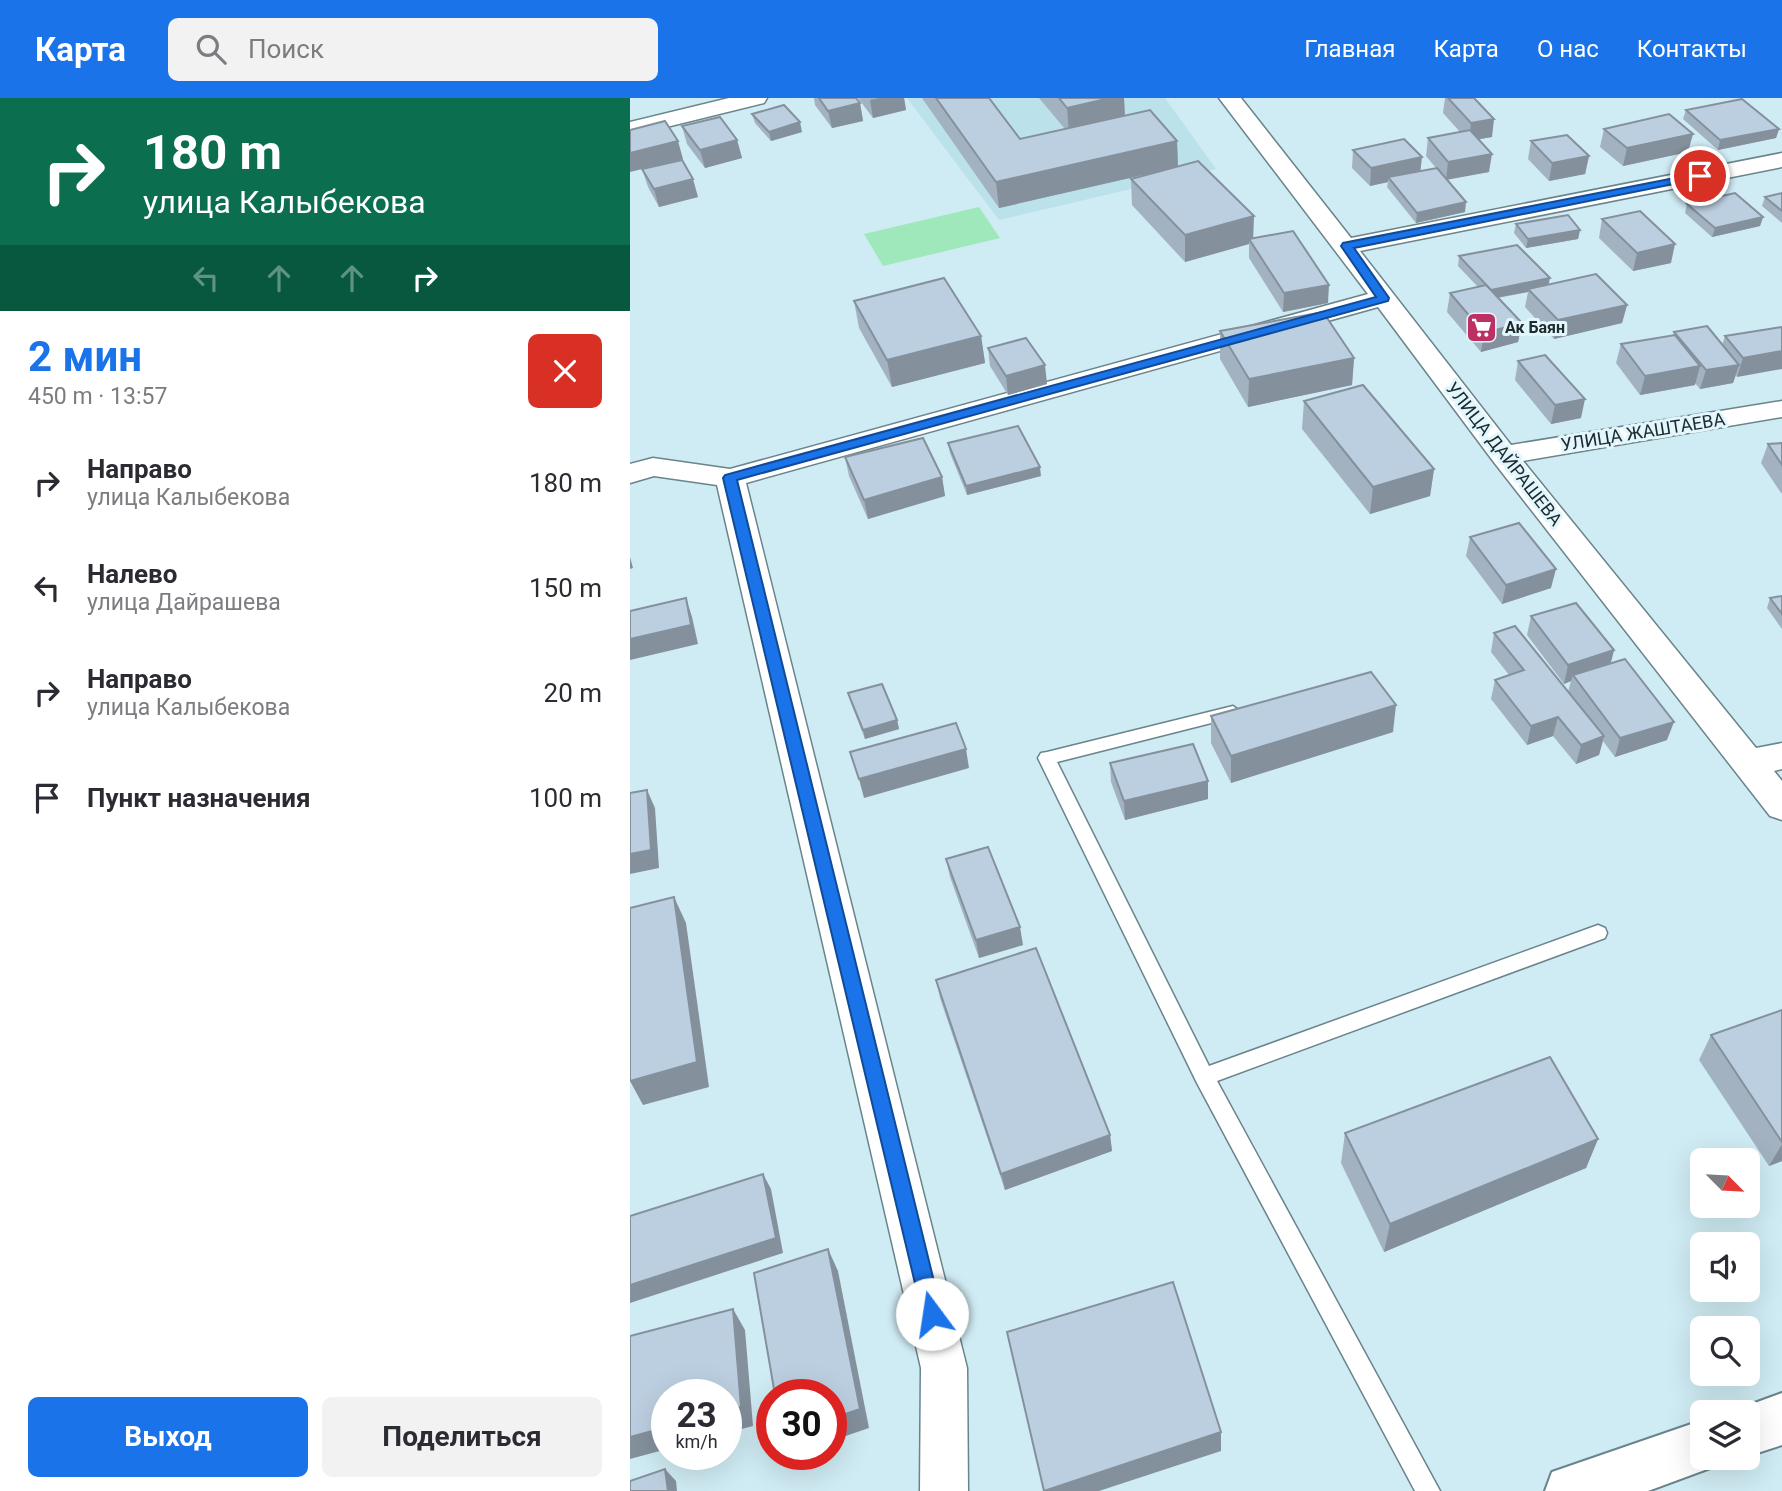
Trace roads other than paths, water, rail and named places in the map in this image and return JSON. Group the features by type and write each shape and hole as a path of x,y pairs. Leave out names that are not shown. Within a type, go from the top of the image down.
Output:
{"main road":[{"path":"1760,1426 1782,1419"},
{"path":"1571,1491 1690,1450"}],"street":[{"path":"630,129 756,98"},
{"name":"УЛИЦА ДАЙРАШЕВА","path":"1230,98 1347,246 1383,298 1503,455 1782,806"},
{"path":"1347,246 1782,160"},
{"path":"630,474 653,467 730,478 1383,298"},
{"name":"УЛИЦА ЖАШТАЕВА","path":"1503,455 1782,409"},
{"path":"730,478 944,1368 944,1491"},
{"path":"1748,763 1782,756"}],"lane":[{"path":"1256,706 1047,758 1205,1077 1428,1491"},
{"path":"1205,1077 1598,933"}],"place":[{"name":"Ак Баян","path":"1482,327"}]}
